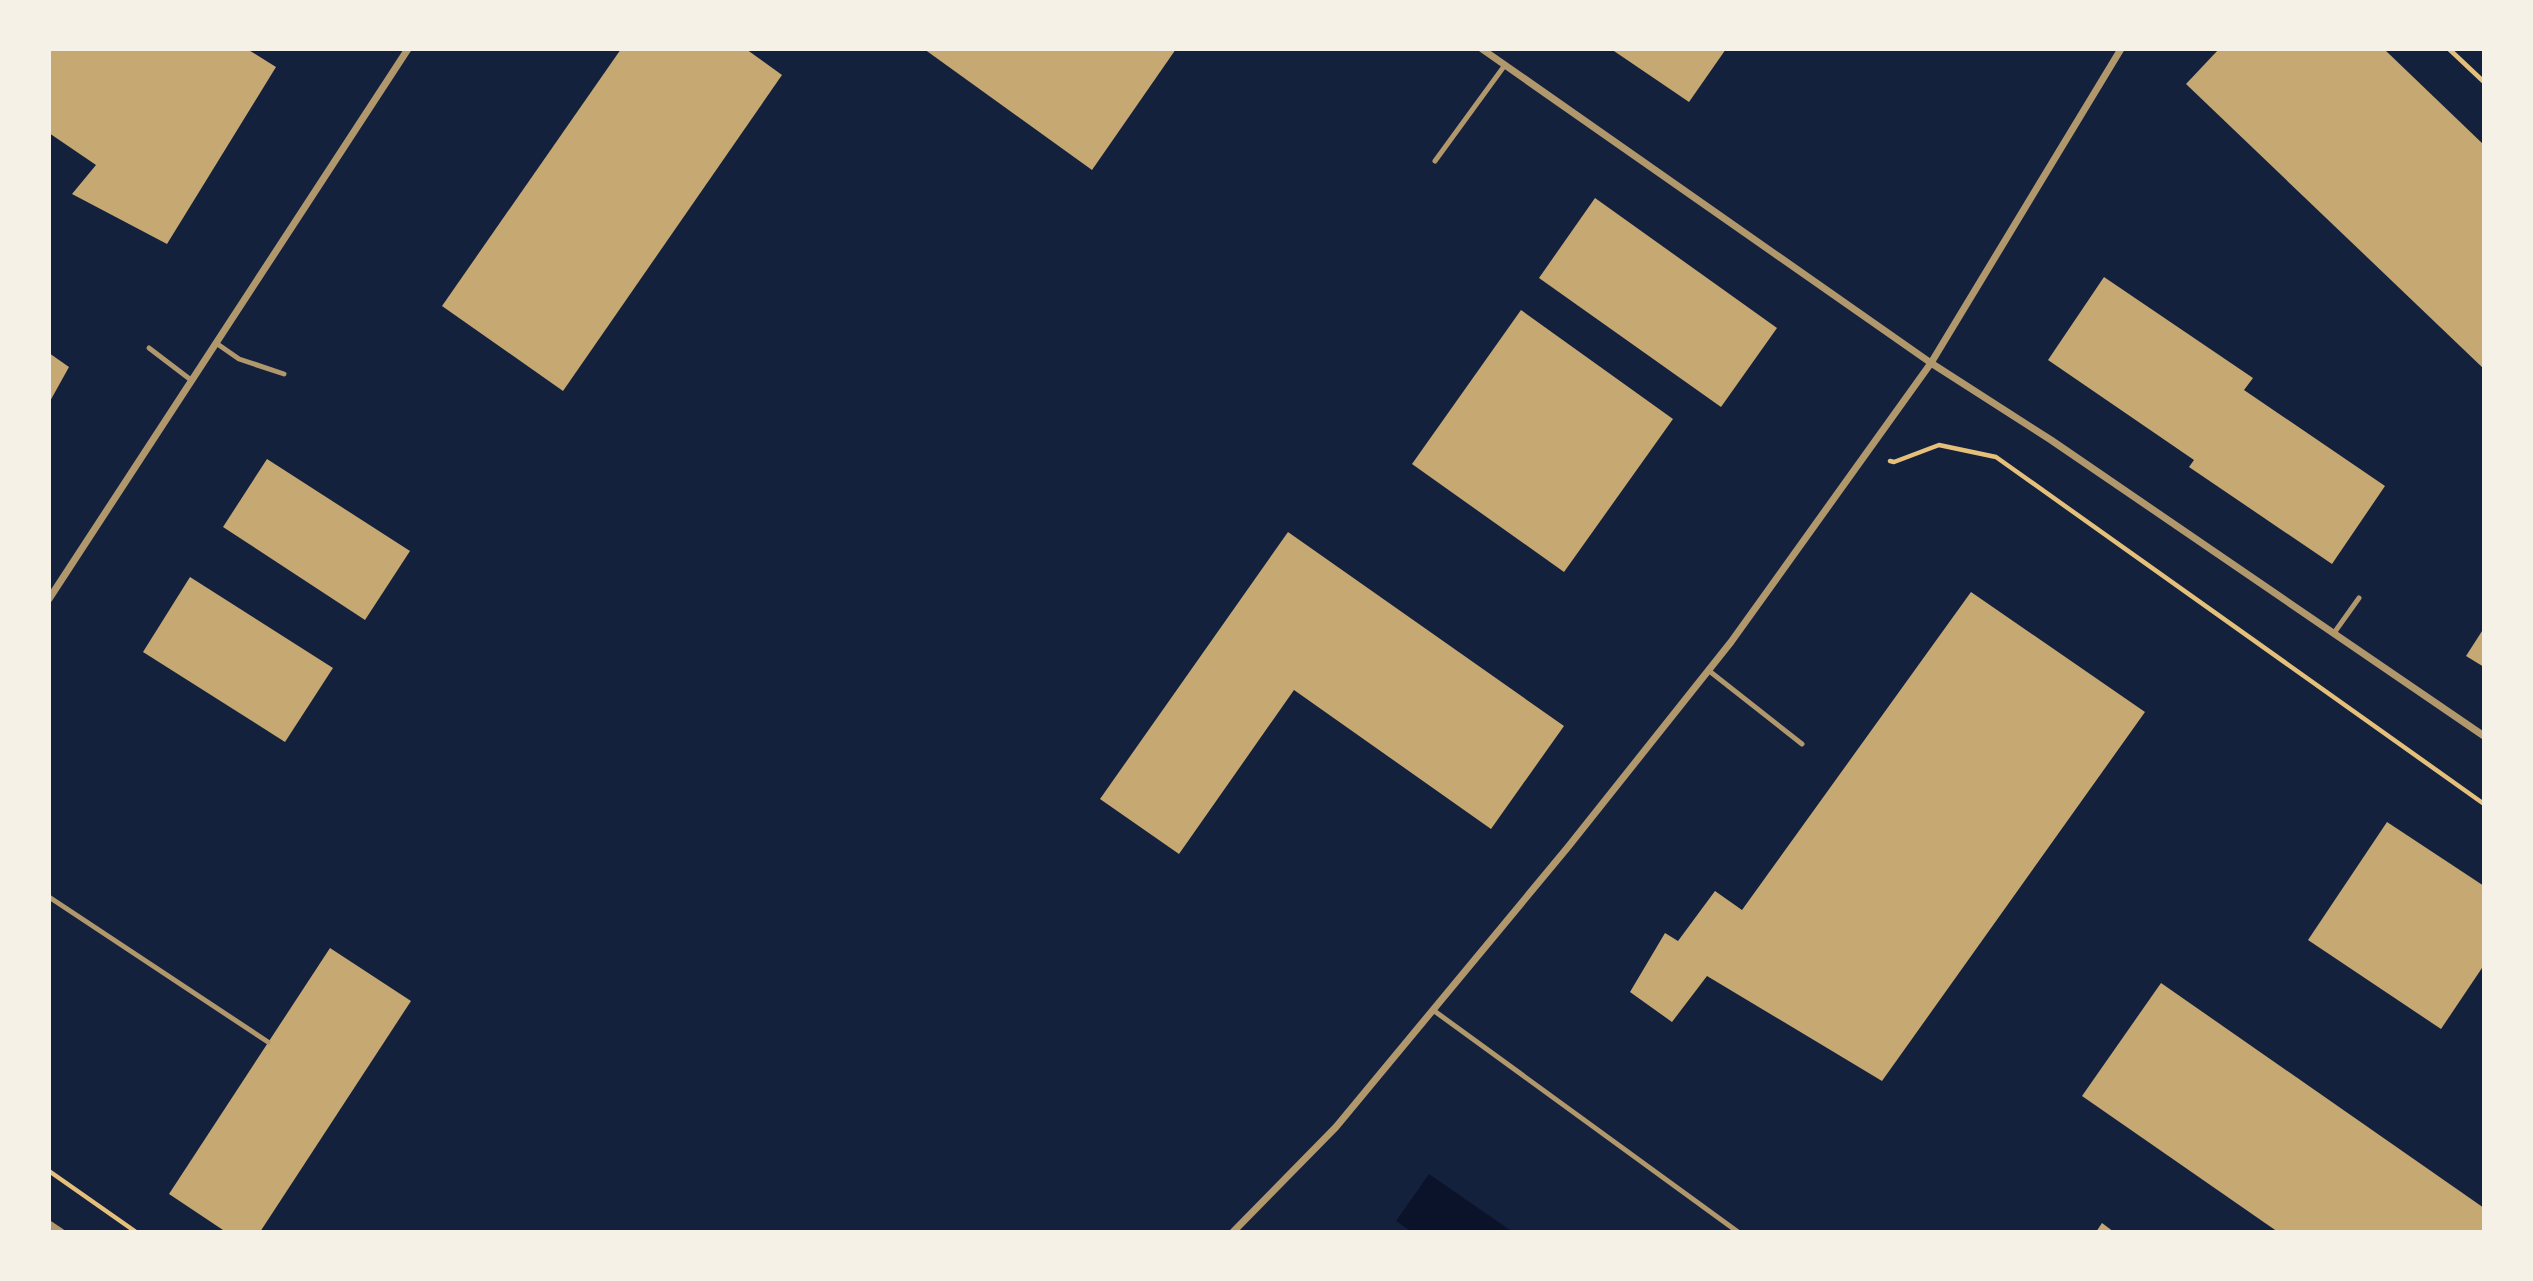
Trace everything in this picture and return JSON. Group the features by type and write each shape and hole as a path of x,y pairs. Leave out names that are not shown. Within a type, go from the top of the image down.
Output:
{"street":[{"path":"49,599 408,49"},
{"path":"1482,49 1931,363 2051,440 2484,736"},
{"path":"1233,1232 1336,1127 1708,670 1931,363 2121,49"},
{"path":"49,1224 61,1232"}],"lane":[{"path":"1435,161 1505,65"},
{"path":"215,343 239,359 284,374"},
{"path":"149,348 191,380"},
{"path":"2334,633 2359,598"},
{"path":"1708,670 1802,744"},
{"path":"49,897 268,1042"},
{"path":"1433,1010 1738,1232"}],"path":[{"path":"2449,49 2484,82"},
{"path":"1867,452 1894,462 1939,445 1996,457 2484,804"},
{"path":"49,1171 136,1232"}],"water":[{"path":"1429,1174 1513,1232 1412,1232 1396,1221"}],"building":[{"path":"49,49 247,49 276,67 167,244 72,194 96,165 49,133"},
{"path":"621,49 746,49 782,75 563,391 442,306"},
{"path":"924,49 1176,49 1092,170"},
{"path":"1611,49 1726,49 1689,102"},
{"path":"2219,49 2384,49 2484,145 2484,369 2186,84"},
{"path":"1595,198 1777,328 1721,407 1539,278"},
{"path":"2104,277 2253,378 2244,390 2385,486 2332,564 2189,467 2194,460 2048,360"},
{"path":"1521,310 1673,419 1564,572 1412,464"},
{"path":"49,353 69,367 49,403"},
{"path":"267,459 410,551 365,620 223,527"},
{"path":"1288,532 1564,726 1491,829 1294,690 1179,854 1100,799"},
{"path":"190,577 333,668 285,742 143,652"},
{"path":"1971,592 2145,712 1882,1081 1707,976 1672,1022 1630,992 1665,933 1678,941 1715,891 1742,910"},
{"path":"2484,628 2484,667 2466,656"},
{"path":"2387,822 2484,886 2484,965 2441,1029 2308,940"},
{"path":"330,948 411,1001 260,1232 226,1232 169,1194"},
{"path":"2161,983 2484,1208 2484,1232 2278,1232 2082,1096"},
{"path":"2102,1223 2114,1232 2096,1232"}]}
